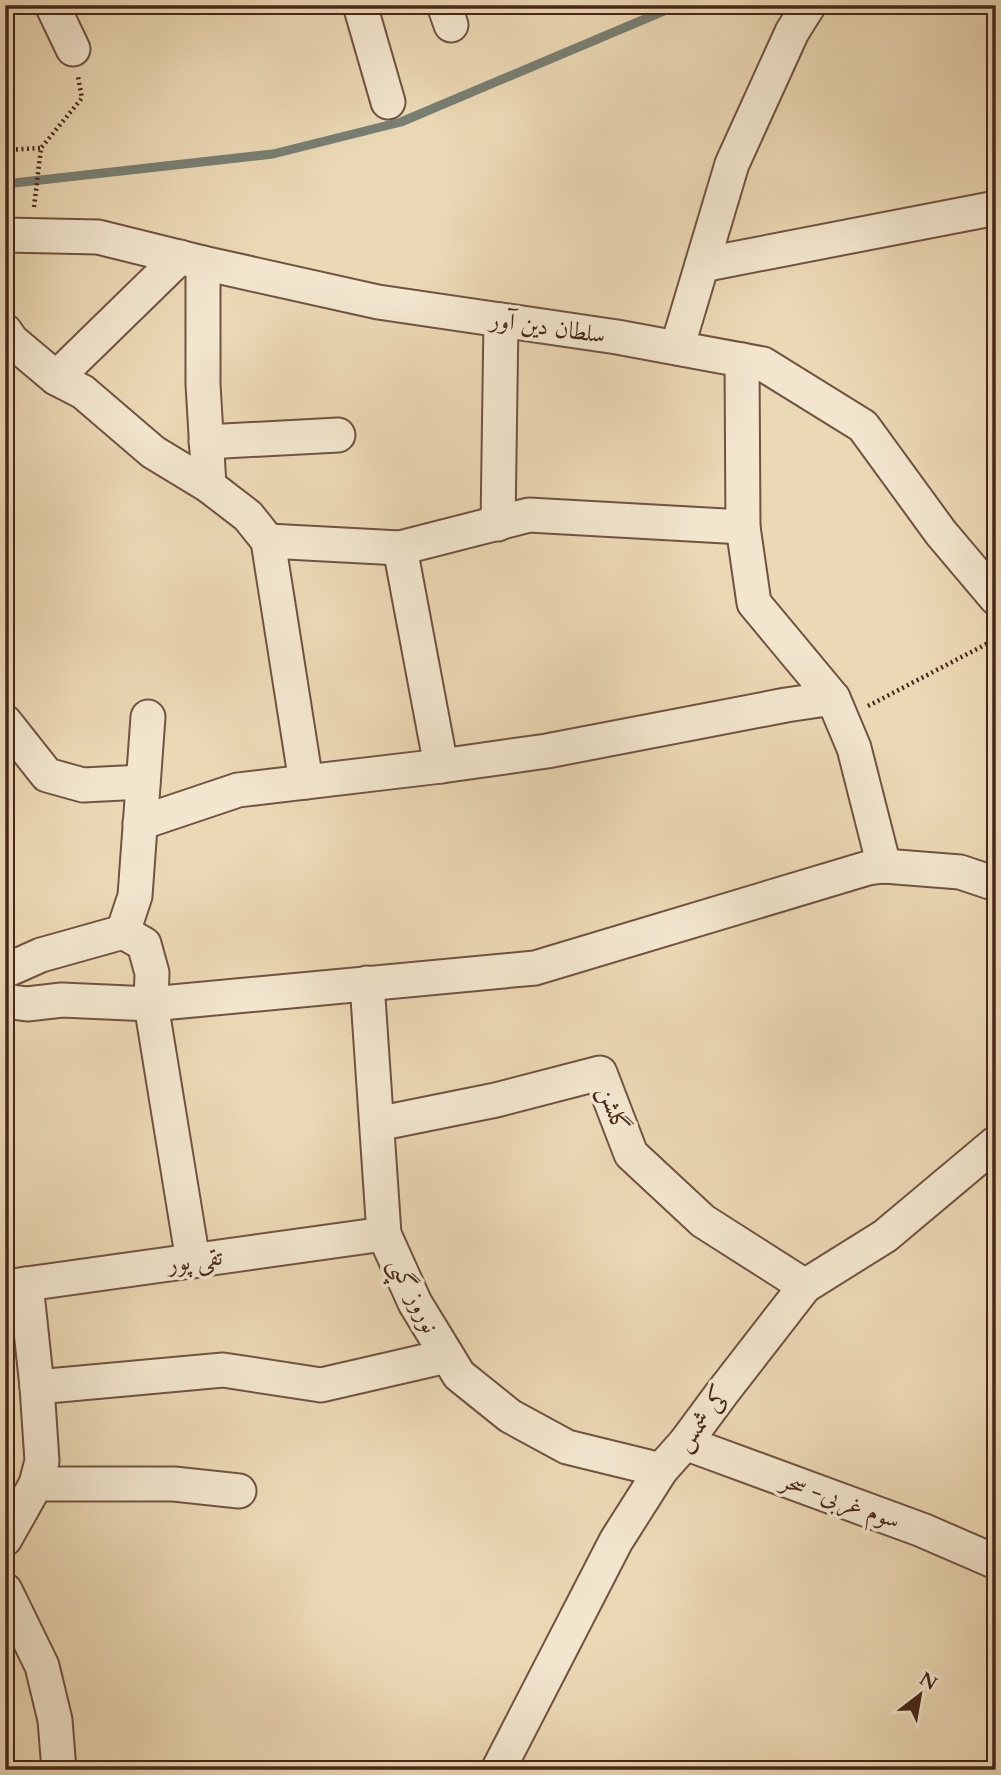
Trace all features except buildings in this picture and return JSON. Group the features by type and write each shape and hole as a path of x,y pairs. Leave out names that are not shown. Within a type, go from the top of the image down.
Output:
{"street":[{"path":"52,5 73,49"},
{"path":"360,5 388,102"},
{"path":"677,348 732,164 792,32 808,5"},
{"path":"702,265 996,208"},
{"name":"سلطان دین آور","path":"18,235 98,237 377,302 617,337 763,365 863,426 941,533 996,598"},
{"path":"56,379 191,260"},
{"path":"191,260 203,384 209,486"},
{"path":"498,524 501,320"},
{"path":"8,340 56,379 83,392 153,452 209,486 248,516 268,541 306,782"},
{"path":"742,360 743,527 754,603 838,709 854,748 884,866"},
{"path":"206,442 338,435"},
{"path":"268,541 400,548 529,515 743,527"},
{"path":"400,548 441,766"},
{"path":"140,823 238,790 547,751 786,705 838,709"},
{"path":"123,932 135,896 148,717"},
{"path":"5,722 47,775 83,785 143,782"},
{"path":"5,1001 27,1004 62,1000 150,1004 535,968 868,868 884,866 960,872 996,884"},
{"path":"5,971 41,955 123,932 144,944 152,973 150,1004 193,1261"},
{"name":"نوروز گپی","path":"367,983 384,1234 415,1303 459,1375 510,1416 567,1447 661,1470"},
{"name":"گلشن","path":"377,1124 496,1100 600,1073 631,1154 702,1221 806,1286"},
{"name":"کی شمس","path":"498,1770 616,1541 661,1470 685,1443 806,1286 885,1236 996,1143"},
{"name":"تقی پور","path":"15,1286 384,1234"},
{"path":"5,1539 36,1484 41,1461 37,1387 15,1286"},
{"path":"37,1387 223,1370 321,1385 447,1356"},
{"name":"سوم غربی- سحر","path":"685,1443 922,1530 996,1562"},
{"path":"36,1484 174,1483 239,1491"},
{"path":"5,1590 42,1666 55,1720 58,1770"}],"path":[{"path":"18,235 41,148 82,98 73,49"},
{"path":"5,150 41,148"},
{"path":"838,709 996,639"}],"waterway":[{"path":"5,184 273,154 401,122 678,5"}]}
